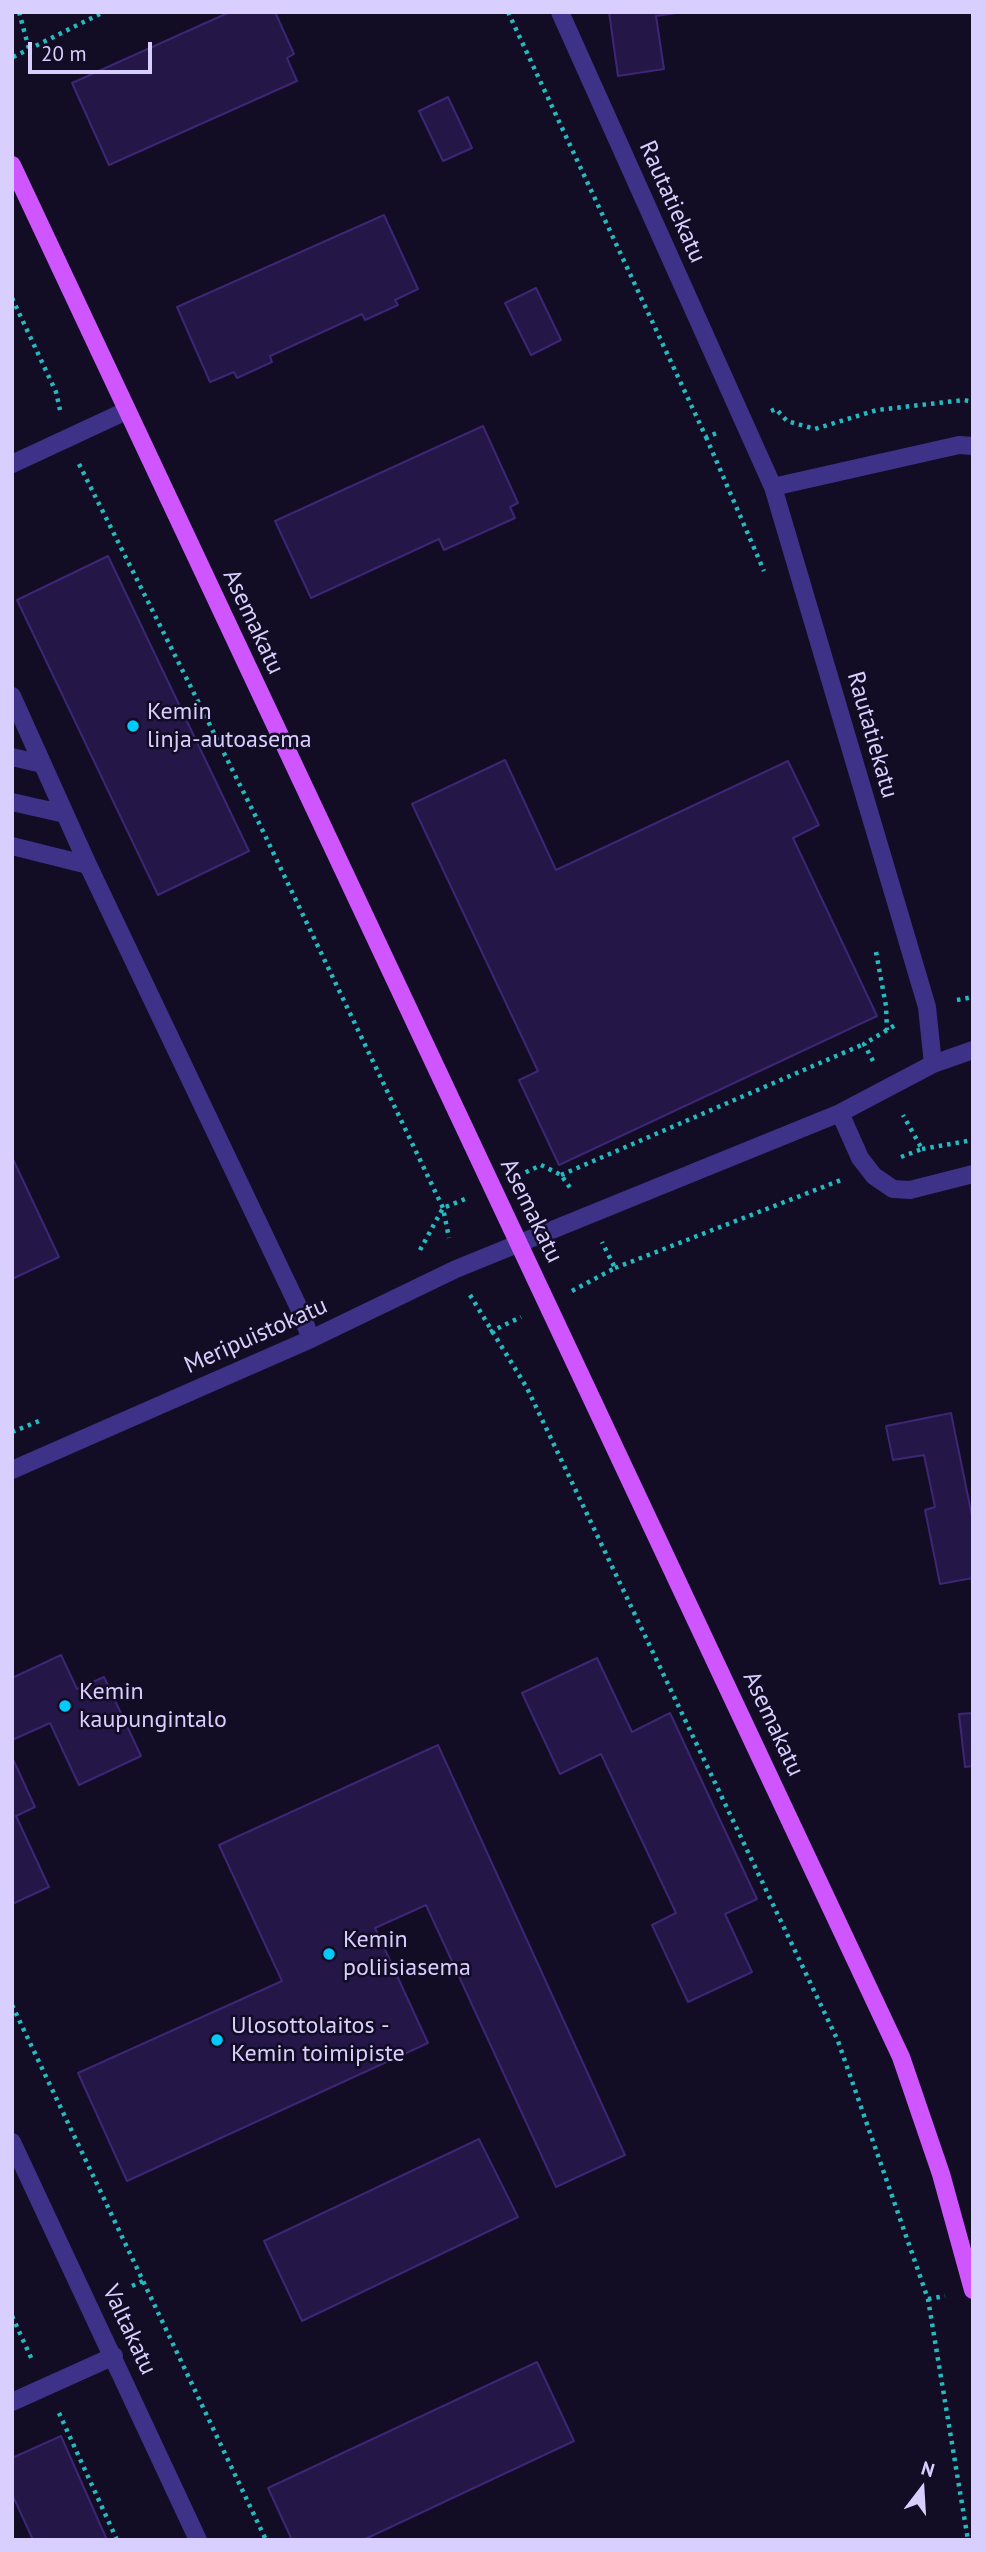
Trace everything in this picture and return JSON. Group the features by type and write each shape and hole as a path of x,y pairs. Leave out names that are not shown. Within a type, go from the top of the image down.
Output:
{"main road":[{"name":"Asemakatu","path":"12,165 901,2057 942,2174 969,2263 973,2290"}],"street":[{"name":"Rautatiekatu","path":"560,12 773,487 927,1007 933,1064"},
{"path":"12,464 65,437 126,411"},
{"path":"773,487 959,445 973,446"},
{"path":"15,707 311,1339"},
{"path":"12,757 42,764"},
{"path":"12,802 65,814"},
{"path":"12,846 88,864"},
{"path":"517,1244 840,1114 933,1064 973,1050"},
{"path":"840,1114 860,1158 874,1176 893,1189 910,1190 973,1174"},
{"name":"Meripuistokatu","path":"12,1470 311,1339 456,1269 517,1244"},
{"name":"Valtakatu","path":"12,2142 198,2540"},
{"path":"12,2402 114,2356"}],"path":[{"path":"19,12 29,49"},
{"path":"13,57 104,12"},
{"path":"12,298 56,393 65,437 260,825 443,1209 456,1269 490,1332 527,1388 838,2041 929,2299 968,2540"},
{"path":"706,437 766,578"},
{"path":"876,951 887,1006 887,1030"},
{"path":"561,1175 864,1044"},
{"path":"922,1149 973,1140"},
{"path":"412,1254 424,1248 443,1209"},
{"path":"12,1432 48,1418"},
{"path":"12,2005 266,2540"},
{"path":"132,2286 143,2281"},
{"path":"65,2426 117,2540"}],"building":[{"path":"230,12 275,12 294,54 287,58 297,81 109,165 72,83"},
{"path":"609,12 682,12 656,16 664,69 618,76"},
{"path":"448,97 472,148 443,161 419,111"},
{"path":"384,215 418,289 395,300 398,305 365,320 362,314 270,356 272,362 237,378 234,372 210,382 177,307"},
{"path":"536,288 561,340 531,355 505,303"},
{"path":"483,426 518,503 510,507 515,518 444,550 439,539 311,598 275,521"},
{"name":"Kemin linja-autoasema","path":"108,556 249,851 158,895 17,600"},
{"path":"505,760 556,870 788,761 819,825 793,838 877,1016 559,1165 519,1080 538,1071 412,804"},
{"path":"12,1157 59,1257 12,1279"},
{"path":"951,1413 973,1521 973,1578 940,1584 925,1510 935,1507 924,1455 893,1460 886,1426"},
{"name":"Kemin kaupungintalo","path":"61,1655 77,1689 104,1677 141,1756 79,1785 50,1723 12,1740 12,1678"},
{"path":"597,1658 632,1732 670,1713 757,1899 725,1914 752,1972 688,2002 652,1925 676,1913 601,1754 560,1774 522,1693"},
{"path":"973,1713 973,1766 965,1767 959,1714"},
{"name":"Kemin poliisiasema","path":"438,1745 625,2155 556,2187 426,1905 375,1928 428,2043 127,2181 78,2073 282,1981 219,1845"},
{"name":"Kemin kaupungintalo","path":"12,1757 35,1807 16,1816 49,1887 12,1904"},
{"path":"479,2139 518,2217 302,2321 264,2241"},
{"path":"537,2362 574,2441 363,2540 292,2540 268,2488"},
{"path":"61,2436 107,2540 33,2540 12,2494 12,2458"}],"place":[{"name":"Kemin linja-autoasema","path":"133,726"},
{"name":"Kemin kaupungintalo","path":"65,1706"},
{"name":"Kemin poliisiasema","path":"329,1954"},
{"name":"Ulosottolaitos - Kemin toimipiste","path":"217,2040"}]}
